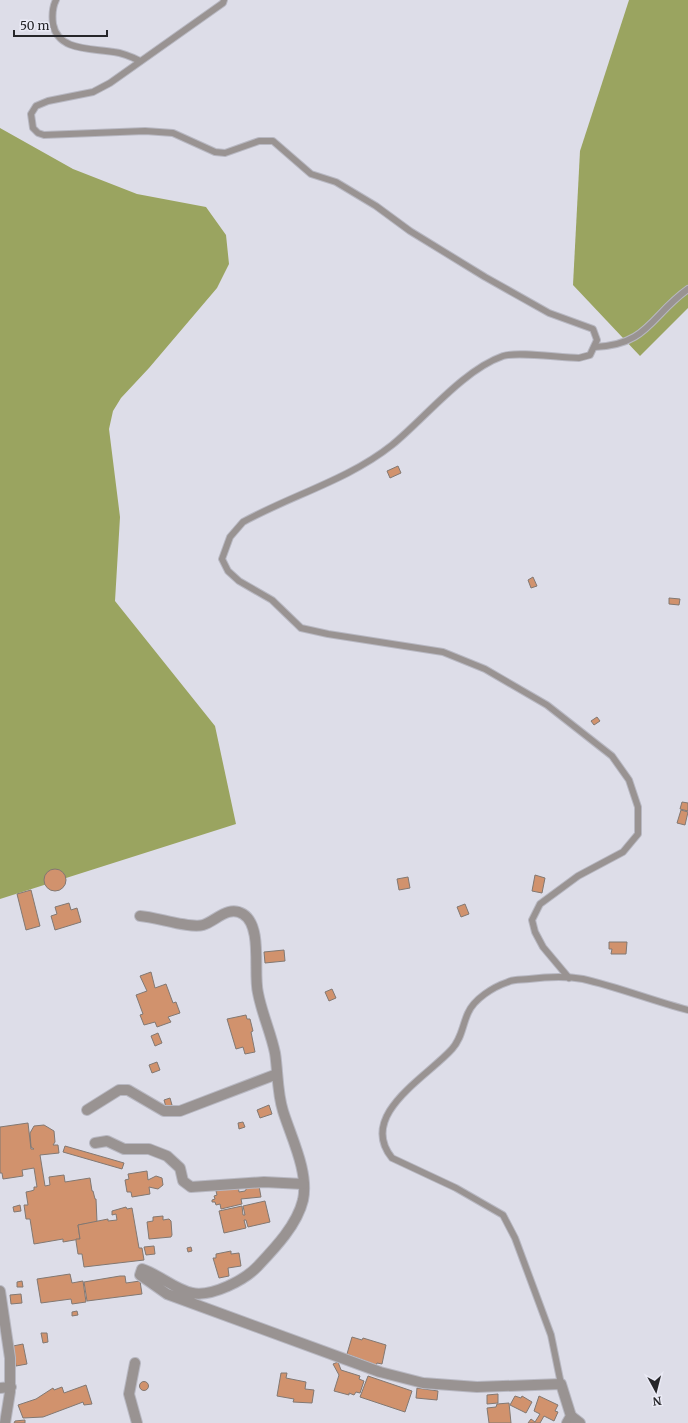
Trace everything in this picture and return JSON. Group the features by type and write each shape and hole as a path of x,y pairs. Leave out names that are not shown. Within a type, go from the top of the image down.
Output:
{"street":[{"path":"140,916 155,917 189,926 203,925 223,914 235,912 244,915 251,923 255,933 257,993 275,1052 282,1109 297,1151 303,1184 303,1200 295,1219 277,1246 252,1273 207,1294 193,1293 180,1289 151,1272 142,1269 140,1275 167,1294 380,1372 423,1383 477,1387 561,1384 569,1420 580,1423"},
{"path":"87,1110 119,1090 128,1090 164,1111 180,1111 277,1074"},
{"path":"95,1143 107,1142 124,1149 149,1149 167,1156 180,1168 183,1181 191,1187 264,1182 303,1184"},
{"path":"0,1291 3,1342 10,1358 10,1386 5,1423"},
{"path":"135,1363 129,1394 137,1423"},
{"path":"0,1388 10,1386"}],"lane":[{"path":"56,0 52,15 54,30 60,39 76,47 89,50 113,52 140,61"},
{"path":"224,0 223,3 110,83 93,92 48,101 36,106 31,114 33,128 38,133 44,135 145,131 173,133 214,152 225,153 259,141 273,141 311,174 336,182 376,206 410,231 485,277 543,309 593,329 597,340 590,356 579,358 504,356 485,365 467,378 392,445 358,468 243,522 230,537 222,559 228,571 239,581 272,600 301,628 328,634 443,652 471,663 485,669 547,705 612,756 629,780 638,807 638,834 623,852 578,876 540,904 532,920 535,932 543,947 569,978"},
{"path":"595,347 616,346 634,338 651,325 667,307 688,289"},
{"path":"561,1384 551,1335 515,1238 503,1215 456,1188 392,1158 385,1150 382,1131 389,1113 397,1100 453,1048 462,1034 468,1012 479,998 508,982 543,977 583,979 688,1010"}],"green space":[{"path":"629,0 688,0 688,308 640,356 573,285 580,151"},
{"path":"0,128 73,169 137,194 206,207 226,235 229,264 217,288 149,368 121,398 113,411 109,429 120,517 115,601 215,726 236,824 0,899"}],"building":[{"path":"398,466 401,473 390,478 387,471"},
{"path":"533,577 537,586 531,588 528,580"},
{"path":"669,598 680,599 679,605 669,604"},
{"path":"597,717 600,721 594,725 591,721"},
{"path":"682,802 688,803 688,811 680,809"},
{"path":"681,810 688,812 685,825 677,823"},
{"path":"55,869 63,872 66,880 63,888 55,891 47,888 44,880 47,872"},
{"path":"535,875 545,878 542,893 532,891"},
{"path":"408,877 410,888 399,890 397,879"},
{"path":"31,890 40,926 26,930 17,894"},
{"path":"69,903 71,910 77,908 81,922 55,930 51,916 57,914 55,907"},
{"path":"465,904 469,914 461,917 457,907"},
{"path":"609,942 627,942 626,954 611,954 612,949 609,949"},
{"path":"284,950 285,961 265,963 264,952"},
{"path":"151,972 155,988 166,984 173,1003 176,1002 180,1013 168,1017 171,1022 157,1027 155,1022 144,1025 140,1015 143,1014 136,995 147,991 140,976"},
{"path":"332,989 336,998 329,1001 325,992"},
{"path":"246,1015 247,1019 250,1019 253,1031 251,1032 255,1052 245,1054 243,1047 236,1049 227,1019"},
{"path":"158,1033 162,1043 155,1046 151,1036"},
{"path":"157,1062 160,1070 152,1073 149,1065"},
{"path":"170,1098 172,1105 166,1107 164,1100"},
{"path":"269,1105 272,1114 260,1118 257,1110"},
{"path":"243,1122 245,1127 239,1129 238,1123"},
{"path":"28,1123 31,1149 34,1149 31,1147 30,1133 34,1126 44,1125 54,1131 55,1142 53,1145 58,1145 59,1153 40,1155 45,1186 50,1185 49,1177 64,1175 65,1182 90,1178 92,1191 96,1199 97,1222 78,1225 80,1239 63,1242 63,1239 34,1244 30,1219 26,1219 24,1205 28,1205 26,1192 34,1190 34,1187 37,1187 34,1168 22,1170 23,1176 3,1179 2,1173 0,1173 0,1127"},
{"path":"65,1146 124,1163 122,1169 63,1152"},
{"path":"147,1171 148,1180 156,1176 162,1178 163,1185 158,1189 149,1187 150,1194 132,1197 131,1192 127,1192 125,1180 129,1179 128,1174"},
{"path":"238,1186 239,1192 245,1191 247,1188 259,1186 261,1197 241,1199 242,1204 221,1209 220,1204 216,1205 215,1202 212,1202 212,1200 215,1199 214,1196 217,1195 216,1191"},
{"path":"265,1201 270,1222 248,1227 246,1220 244,1220 246,1228 224,1233 219,1211 242,1206 243,1215 245,1215 243,1206"},
{"path":"20,1205 21,1211 14,1212 13,1207"},
{"path":"126,1207 127,1209 132,1208 139,1248 142,1248 144,1260 84,1267 82,1254 78,1254 76,1241 76,1239 80,1239 78,1225 108,1219 108,1221 117,1220 116,1214 112,1215 112,1211"},
{"path":"163,1216 163,1220 169,1219 171,1221 171,1237 149,1239 147,1222 153,1221 153,1217"},
{"path":"154,1246 155,1254 146,1255 144,1247"},
{"path":"191,1247 192,1251 188,1252 187,1248"},
{"path":"231,1251 231,1254 239,1253 241,1266 228,1268 229,1276 219,1278 213,1258 216,1258 216,1254"},
{"path":"70,1274 72,1283 83,1281 86,1302 72,1304 71,1299 41,1303 37,1279"},
{"path":"125,1276 126,1283 140,1281 142,1294 87,1301 84,1282"},
{"path":"22,1281 23,1287 17,1287 17,1282"},
{"path":"21,1294 22,1303 11,1304 10,1295"},
{"path":"77,1311 78,1315 72,1316 72,1312"},
{"path":"41,1333 47,1333 48,1342 43,1343"},
{"path":"352,1337 362,1340 363,1338 386,1345 382,1364 377,1363 376,1365 347,1354"},
{"path":"23,1344 27,1364 16,1366 13,1346"},
{"path":"338,1362 341,1370 360,1376 359,1379 364,1381 360,1393 356,1392 354,1395 349,1393 349,1395 334,1391 339,1375 333,1364"},
{"path":"281,1373 287,1373 286,1378 306,1382 305,1389 314,1390 312,1403 293,1402 294,1399 277,1396"},
{"path":"368,1376 412,1391 405,1412 360,1397"},
{"path":"142,1382 146,1382 148,1386 146,1390 142,1390 140,1388 140,1384"},
{"path":"86,1385 92,1404 84,1405 83,1402 43,1417 23,1418 18,1405 36,1399 53,1388 54,1390 62,1387 64,1393"},
{"path":"417,1388 438,1391 437,1400 416,1398"},
{"path":"498,1394 498,1403 487,1404 487,1395"},
{"path":"515,1396 521,1398 522,1396 532,1402 526,1413 510,1405"},
{"path":"539,1396 558,1405 555,1411 558,1412 554,1421 544,1416 540,1423 528,1423 531,1419 535,1422 540,1414 534,1411"},
{"path":"509,1403 511,1423 489,1423 487,1408 496,1407 497,1404"},
{"path":"25,1420 25,1423 14,1423 15,1421"}]}
